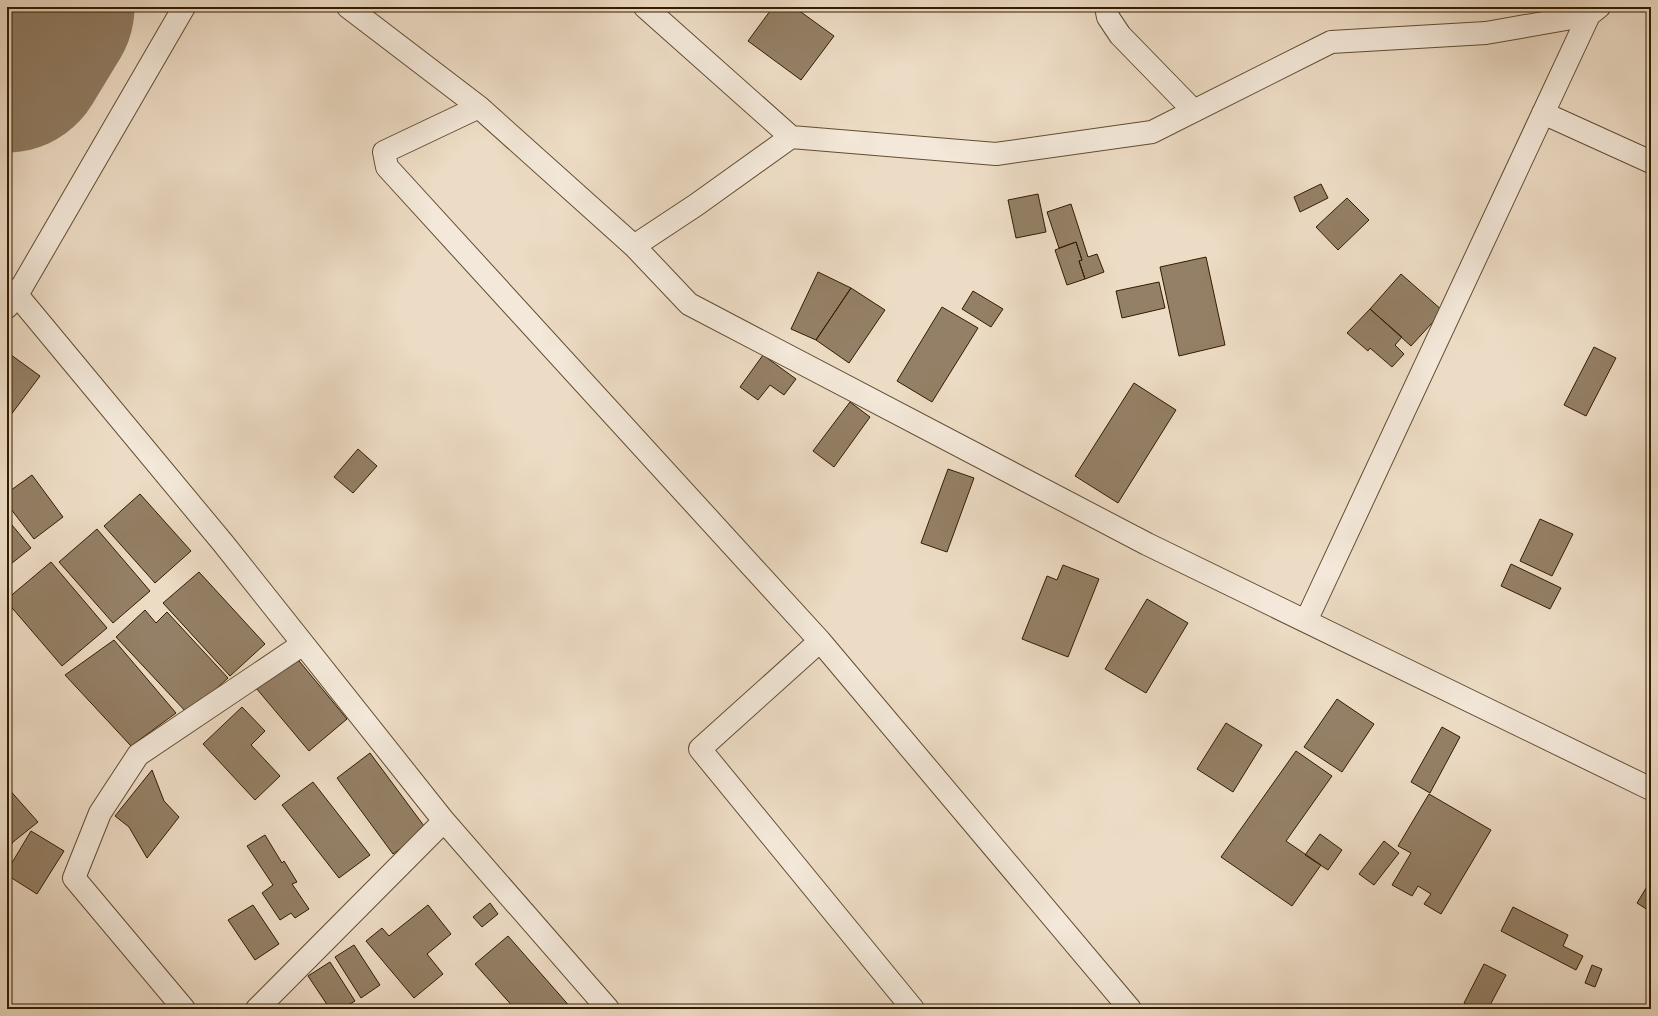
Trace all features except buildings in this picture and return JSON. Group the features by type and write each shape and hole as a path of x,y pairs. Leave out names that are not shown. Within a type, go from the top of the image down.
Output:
{"street":[{"path":"184,7 10,297 223,543 444,820 607,1008"},
{"path":"348,7 479,107 634,246 689,304 1147,544 1651,789"},
{"path":"645,7 791,137 996,154 1152,132 1331,42 1486,33 1594,11"},
{"path":"1106,7 1108,17 1120,35 1194,111"},
{"path":"1306,621 1543,113 1594,11"},
{"path":"479,107 384,152 387,167 820,641 1130,1009"},
{"path":"1543,113 1651,162"},
{"path":"634,246 696,205 791,137"},
{"path":"820,641 700,749 914,1009"},
{"path":"184,1009 74,878 100,813 138,755 303,644"},
{"path":"257,1009 444,820"}],"runway":[{"path":"7,53 35,7"}]}
